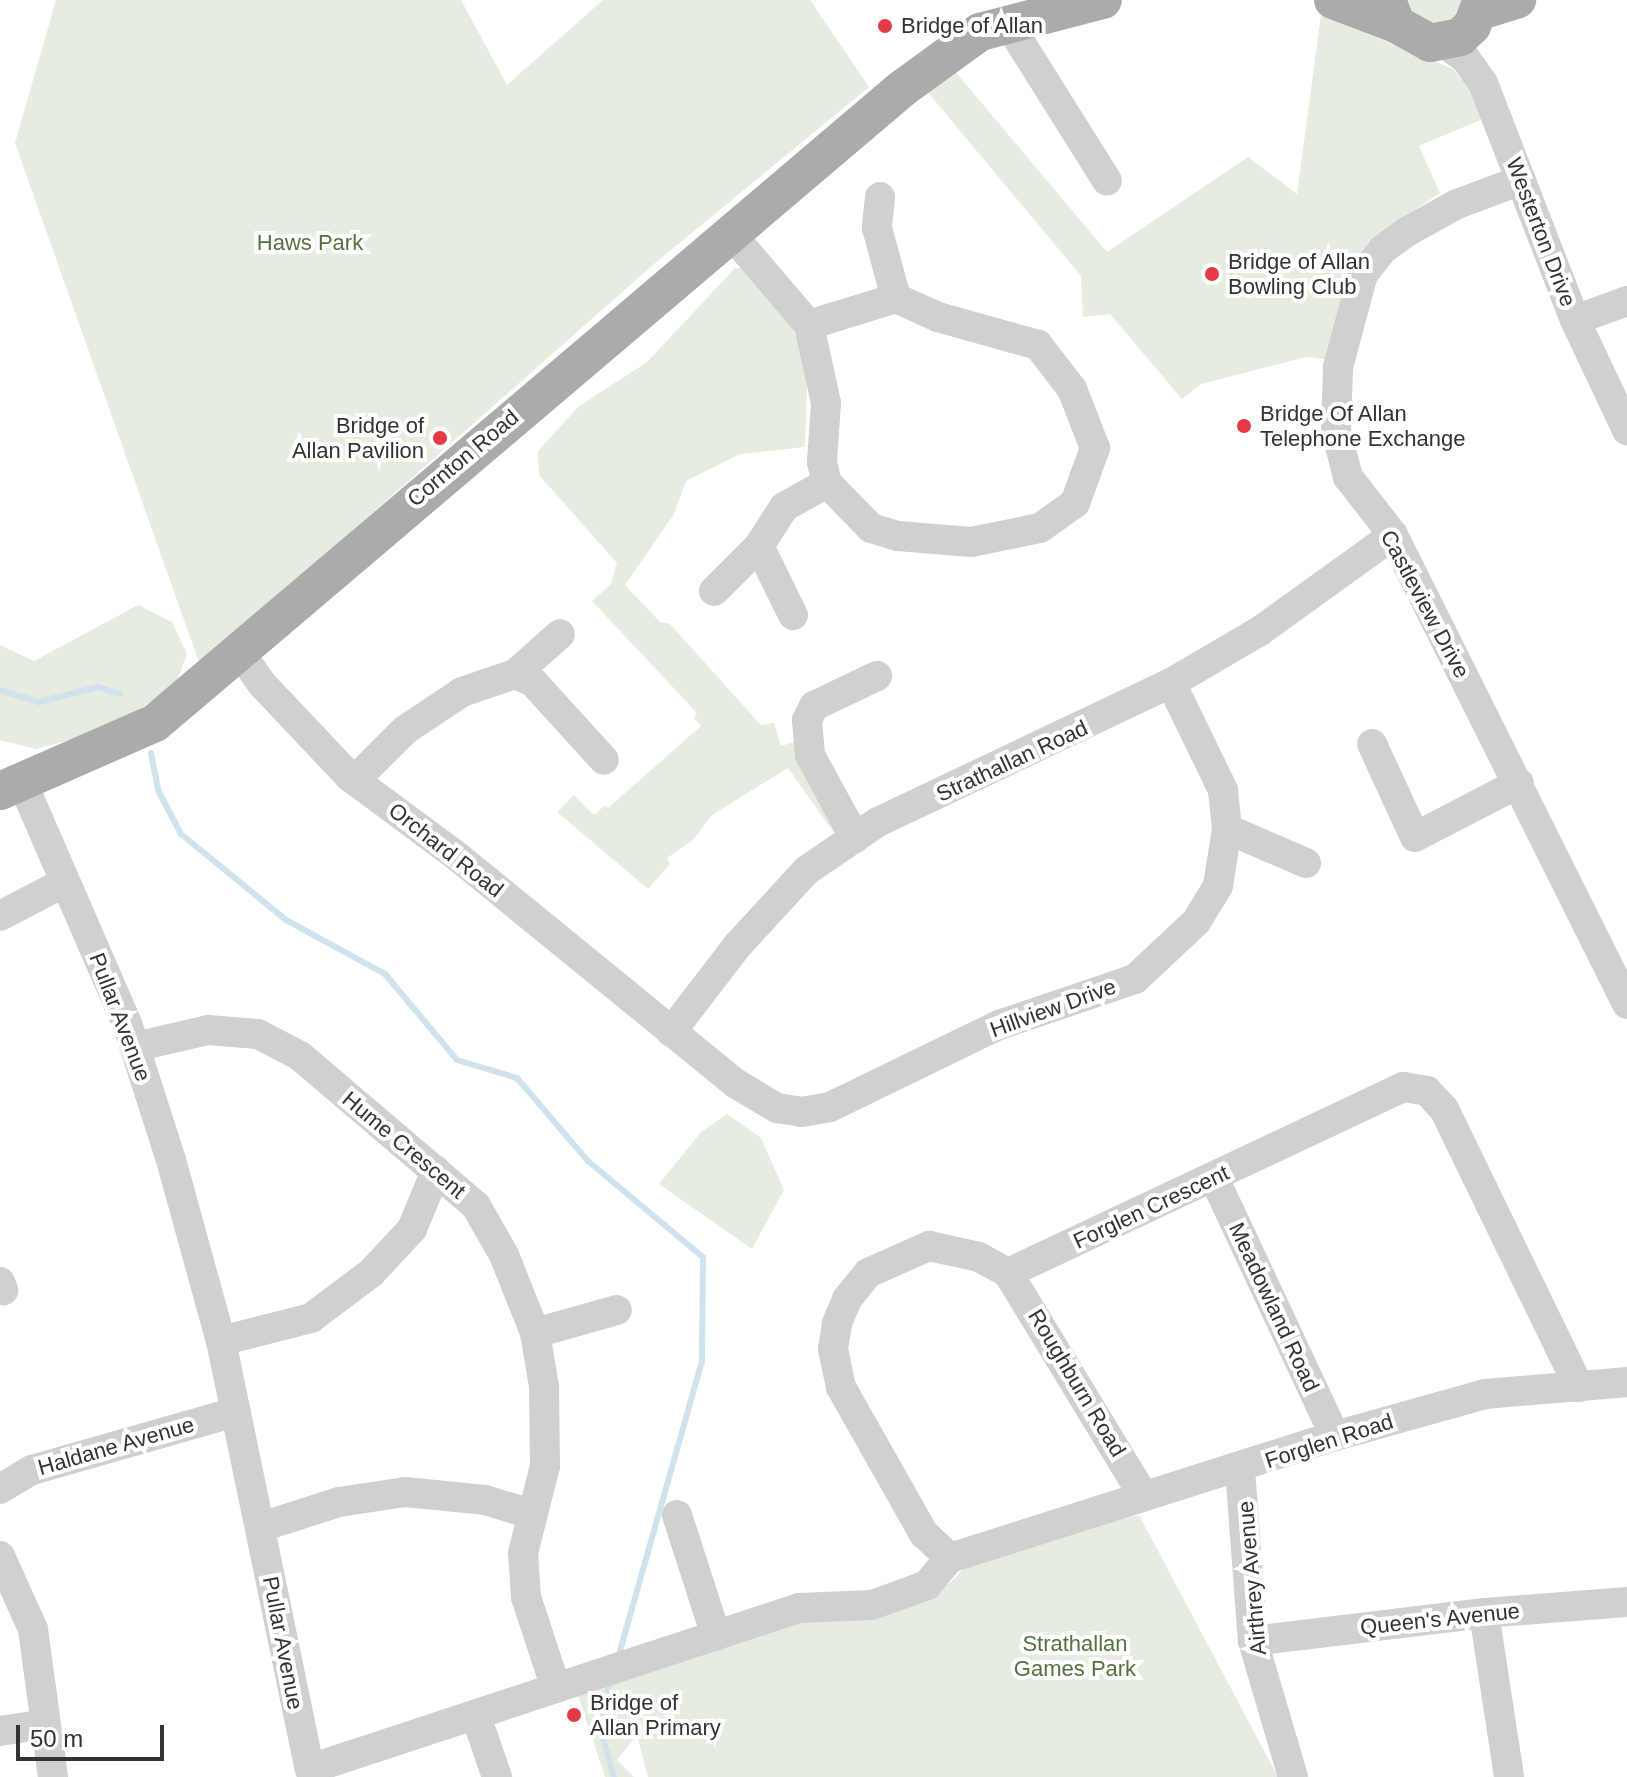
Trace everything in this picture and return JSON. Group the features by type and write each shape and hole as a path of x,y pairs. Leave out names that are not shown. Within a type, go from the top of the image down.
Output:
{"main road":[{"name":"Cornton Road","path":"11,786 155,723 903,88 980,32 1051,5 1103,0"},
{"path":"1333,0 1391,12 1417,40 1517,0"}],"street":[{"name":"Westerton Drive","path":"1470,20 1483,83 1575,320 1627,430"},
{"path":"1008,23 1107,181"},
{"name":"Castleview Drive","path":"1521,180 1457,204 1408,231 1382,250 1363,274 1340,352 1336,431 1348,477 1393,535 1627,1004"},
{"path":"880,197 877,228 896,298"},
{"path":"732,235 809,325 826,403 822,462 827,483 871,528 898,536 971,542 1040,528 1075,503 1095,448 1072,389 1038,345 938,317 896,298 809,325"},
{"path":"1575,320 1627,301"},
{"path":"714,591 759,546 784,507 827,483"},
{"name":"Strathallan Road","path":"671,1032 737,946 807,870 878,822 1171,683 1260,631 1393,535"},
{"path":"759,546 793,615"},
{"path":"355,780 405,730 462,692 515,674 560,634"},
{"name":"Orchard Road","path":"239,651 262,684 355,780 458,857 671,1032"},
{"path":"515,674 533,682 604,760"},
{"path":"855,838 810,755 807,720 814,706 877,676"},
{"name":"Hillview Drive","path":"671,1032 777,1108 802,1112 830,1107 999,1025 1135,979 1203,910 1218,886 1227,829 1223,790 1171,683"},
{"path":"1372,744 1415,837 1519,783"},
{"name":"Pullar Avenue","path":"11,786 65,882 135,1047 221,1341 261,1527 298,1773 799,1608 872,1605 927,1585 950,1558 1036,1527"},
{"path":"1227,829 1306,863"},
{"path":"0,916 65,882"},
{"name":"Hume Crescent","path":"135,1047 208,1030 258,1034 300,1056 476,1206 504,1255 535,1333 544,1386 545,1466 523,1553 526,1597 556,1688"},
{"name":"Forglen Crescent","path":"1008,1273 1403,1087 1427,1091 1444,1109 1579,1387"},
{"path":"221,1341 311,1318 371,1273 412,1229 436,1171"},
{"name":"Meadowland Road","path":"1214,1178 1335,1436"},
{"path":"950,1558 924,1534 841,1387 833,1349 837,1323 847,1299 868,1273 914,1251 947,1247 1008,1273"},
{"name":"Roughburn Road","path":"1008,1273 1143,1495"},
{"path":"535,1333 617,1310"},
{"name":"Forglen Road","path":"1036,1527 1485,1394 1627,1382"},
{"name":"Haldane Avenue","path":"0,1489 32,1470 236,1412"},
{"name":"Airthrey Avenue","path":"1240,1469 1253,1641 1293,1777"},
{"path":"261,1527 339,1502 405,1492 485,1500 531,1514"},
{"path":"677,1515 716,1636"},
{"path":"0,1556 33,1629 53,1777"},
{"name":"Queen's Avenue","path":"1253,1641 1484,1613 1627,1602"},
{"path":"1484,1613 1509,1777"},
{"path":"476,1716 497,1777"},
{"path":"0,1731 45,1724"}],"green space":[{"name":"Haws Park","path":"56,0 461,0 507,85 603,0 810,0 869,87 654,264 200,665 15,143"},
{"path":"1402,0 1470,0 1461,16 1440,26 1416,20"},
{"path":"1321,15 1453,69 1471,89 1485,118 1419,146 1440,193 1369,241 1356,260 1337,313 1328,360 1306,357 1201,384 1182,399 1110,314 1083,317 1081,276 926,90 954,70 1107,252 1248,157 1297,194"},
{"path":"735,268 741,268 788,319 797,338 807,383 805,447 740,454 686,481 674,514 625,585 660,622 670,624 761,725 774,723 781,746 797,741 796,760 838,829 834,833 788,768 712,815 693,840 667,858 670,864 648,889 557,812 574,795 594,815 605,805 608,808 701,726 694,718 697,713 592,601 611,584 617,563 539,475 538,451 578,407 647,362"},
{"path":"138,605 172,622 187,654 176,684 112,728 36,749 0,740 0,645 34,661"},
{"path":"727,1114 761,1138 784,1190 752,1249 659,1184 701,1132"},
{"name":"Strathallan Games Park","path":"1139,1515 1278,1777 648,1777 637,1735 617,1760 634,1777 605,1777 578,1695 805,1618 851,1620 942,1590 981,1552"}],"waterway":[{"path":"0,690 39,702 98,687 120,694"},
{"path":"151,753 158,790 181,834 286,920 385,974 457,1060 517,1078 588,1161 703,1257 702,1361 618,1657"},
{"path":"611,1679 603,1708 603,1738 614,1777"}],"place":[{"name":"Bridge of Allan","path":"885,26"},
{"name":"Bridge of Allan Bowling Club","path":"1212,274"},
{"name":"Bridge Of Allan Telephone Exchange","path":"1244,426"},
{"name":"Bridge of Allan Pavilion","path":"440,438"},
{"name":"Bridge of Allan Primary","path":"574,1715"}]}
